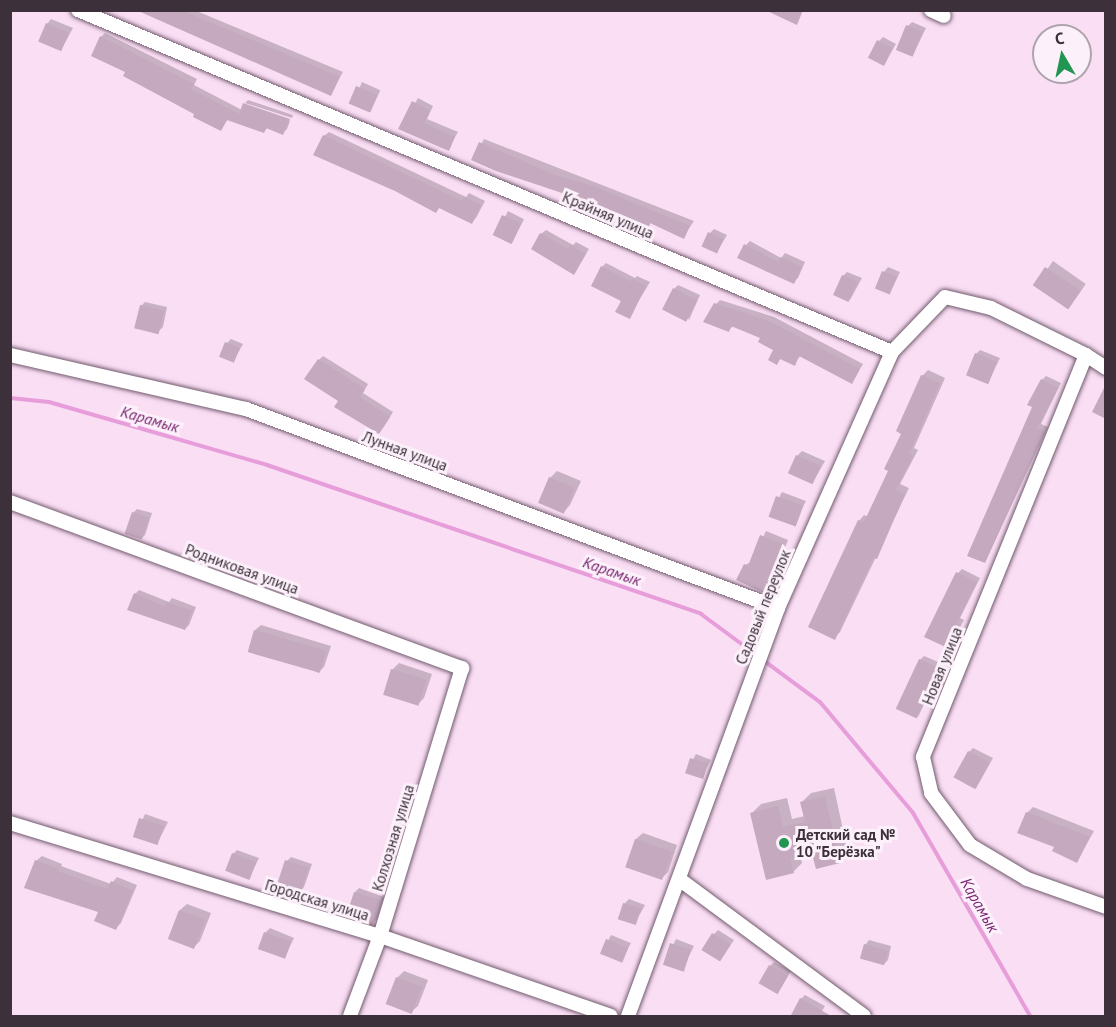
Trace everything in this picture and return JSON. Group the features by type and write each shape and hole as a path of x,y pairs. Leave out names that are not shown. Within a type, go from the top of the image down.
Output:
{"street":[{"name":"Крайняя улица","path":"78,10 892,352"},
{"path":"892,352 945,297 991,308 1086,355 1106,368"},
{"name":"Садовый переулок","path":"628,1017 778,608 892,352"},
{"name":"Лунная улица","path":"10,355 246,409 778,608"},
{"name":"Новая улица","path":"1086,355 923,758 932,794 970,845 1028,879 1106,907"},
{"name":"Родниковая улица","path":"10,502 462,668"},
{"name":"Колхозная улица","path":"350,1017 380,936 462,668"},
{"name":"Городская улица","path":"10,823 380,936 611,1017"},
{"path":"679,879 864,1017"}],"building":[{"path":"136,10 181,10 340,77 331,96"},
{"path":"765,10 803,10 797,25"},
{"path":"46,23 69,33 61,51 38,41"},
{"path":"906,25 923,32 913,57 896,50"},
{"path":"100,36 194,84 191,89 239,114 243,103 290,119 283,135 266,128 264,133 227,120 221,131 193,117 194,114 123,76 125,72 91,56"},
{"path":"877,40 893,48 884,66 868,58"},
{"path":"356,86 377,95 370,112 349,103"},
{"path":"412,101 430,111 424,123 455,137 449,151 398,129"},
{"path":"323,135 462,201 464,197 481,205 472,224 439,208 436,213 395,191 313,155"},
{"path":"479,142 558,176 593,186 690,226 684,239 650,223 649,227 580,199 496,171 471,160"},
{"path":"502,215 521,224 512,244 493,235"},
{"path":"708,232 724,239 717,254 701,247"},
{"path":"540,233 568,249 570,245 586,254 574,275 531,249"},
{"path":"744,244 778,262 780,257 802,267 794,284 737,258"},
{"path":"601,266 631,282 632,279 646,286 630,319 615,312 621,301 591,286"},
{"path":"1045,267 1081,291 1068,309 1033,285"},
{"path":"882,271 897,277 890,295 875,289"},
{"path":"842,275 858,282 849,302 833,295"},
{"path":"673,288 697,300 686,322 662,309"},
{"path":"714,303 769,321 860,369 852,384 799,356 795,366 780,359 777,365 768,360 773,350 758,342 760,338 731,326 729,332 703,322"},
{"path":"140,305 164,311 158,334 134,328"},
{"path":"225,342 240,348 234,363 219,357"},
{"path":"975,353 997,362 988,384 966,375"},
{"path":"318,359 365,389 360,397 390,417 379,434 334,407 338,401 304,379"},
{"path":"921,375 940,383 909,454 913,455 896,490 905,494 877,559 873,558 835,640 808,627 858,520 864,522 888,471 884,469 901,434 896,431"},
{"path":"1041,379 1058,388 1037,428 1045,431 985,563 967,556 1032,407 1027,405"},
{"path":"1106,384 1106,419 1092,412"},
{"path":"796,455 821,466 813,484 788,473"},
{"path":"549,477 575,488 564,514 538,503"},
{"path":"776,496 803,506 796,527 768,517"},
{"path":"132,512 149,518 142,540 125,534"},
{"path":"760,535 784,544 766,594 736,580 744,564 748,566"},
{"path":"956,572 977,582 957,623 961,625 950,649 924,637"},
{"path":"134,593 165,607 167,602 192,611 185,630 127,610"},
{"path":"254,630 326,651 320,673 248,652"},
{"path":"919,659 940,669 917,719 896,709"},
{"path":"391,669 426,680 418,706 383,695"},
{"path":"968,751 990,763 975,789 953,777"},
{"path":"690,758 708,764 703,779 685,773"},
{"path":"825,796 840,863 816,869 812,854 790,859 794,873 766,880 750,813 778,806 783,827 805,822 800,802"},
{"path":"1026,812 1090,837 1077,863 1052,851 1054,847 1017,833"},
{"path":"139,818 164,826 158,845 133,837"},
{"path":"635,839 672,852 662,880 625,867"},
{"path":"232,853 256,862 249,880 225,871"},
{"path":"35,860 58,869 57,871 107,889 111,881 133,891 116,930 94,921 98,912 24,888"},
{"path":"285,860 309,868 301,892 277,885"},
{"path":"354,892 381,901 373,925 346,917"},
{"path":"623,903 641,909 636,925 618,919"},
{"path":"179,910 205,920 194,949 168,939"},
{"path":"264,932 291,942 285,959 258,949"},
{"path":"712,933 731,945 720,962 701,950"},
{"path":"606,939 628,948 622,963 600,954"},
{"path":"670,943 691,950 684,972 663,965"},
{"path":"864,944 888,951 884,965 860,958"},
{"path":"769,965 788,976 778,994 758,983"},
{"path":"396,977 422,987 412,1014 386,1004"},
{"path":"800,998 833,1017 790,1017"}],"waterway":[{"name":"Карамык","path":"10,398 49,402 267,465 701,614 820,702 913,813 1030,1016"}],"place":[{"name":"Детский сад № 10 \"Берёзка\"","path":"784,843"}]}
